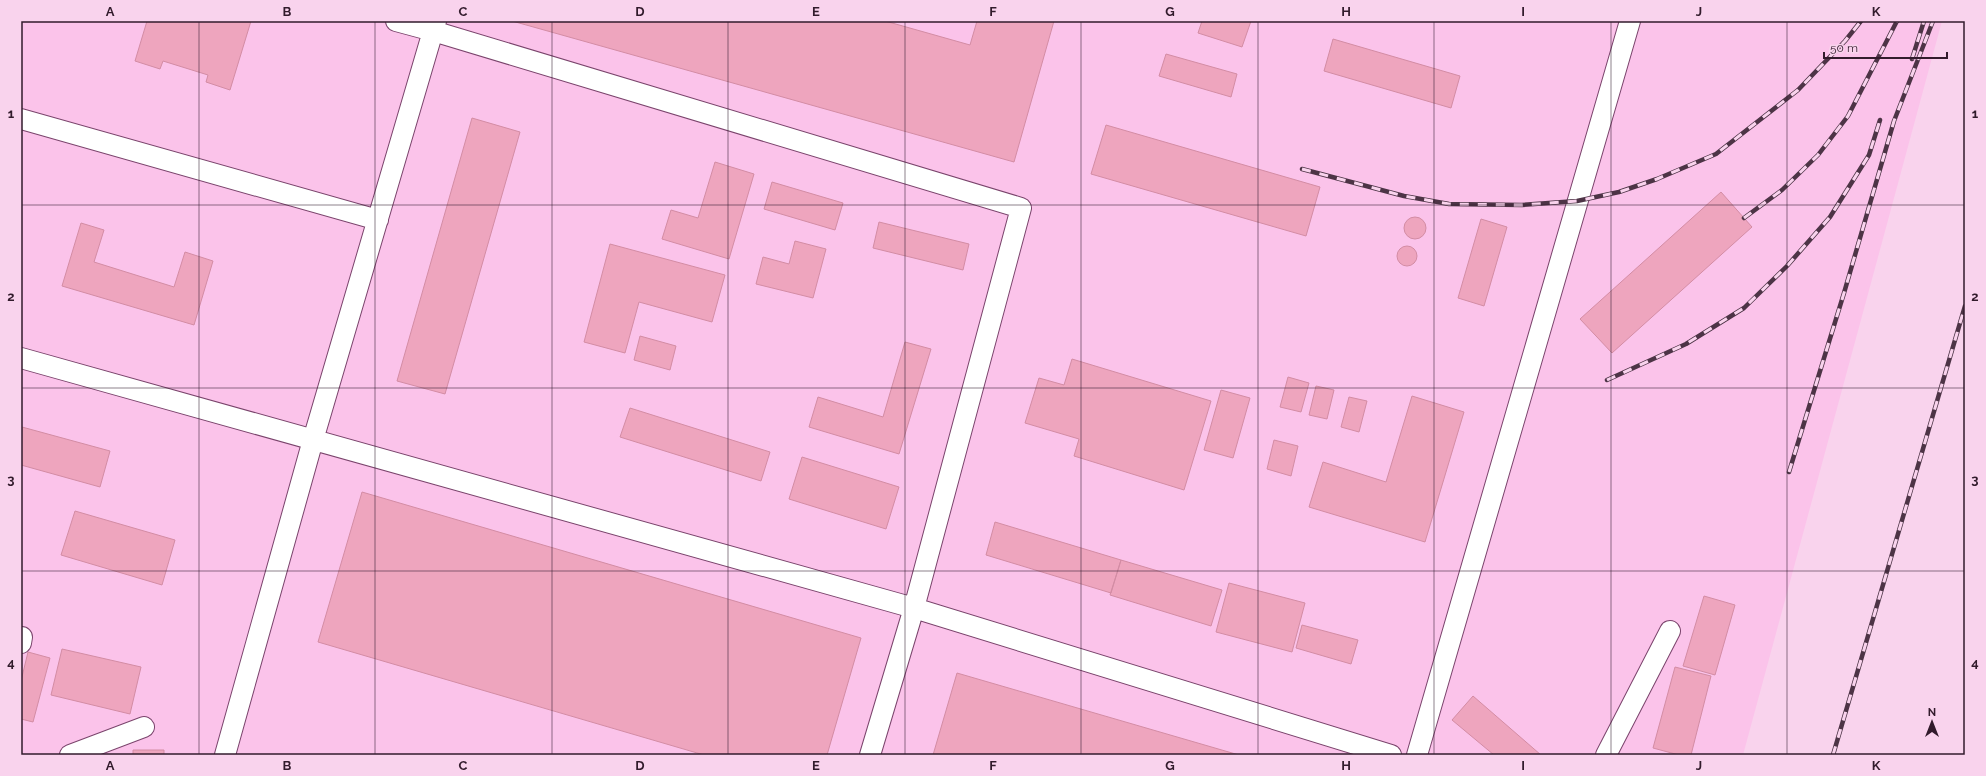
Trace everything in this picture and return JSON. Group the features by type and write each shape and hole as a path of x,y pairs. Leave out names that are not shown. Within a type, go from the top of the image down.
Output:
{"lane":[{"path":"396,21 434,26 1021,208 914,608 870,755"},
{"path":"1417,755 1630,21"},
{"path":"225,755 313,440 434,26"},
{"path":"21,119 378,220"},
{"path":"21,358 914,608 1391,755"},
{"path":"1606,755 1670,631"},
{"path":"21,637 21,643"},
{"path":"70,755 144,727"}],"shaded area":[{"path":"21,21 1942,21 1743,755 21,755"}],"building":[{"path":"147,21 251,21 230,90 206,82 208,75 163,61 160,69 135,61"},
{"path":"512,21 885,21 970,45 977,21 1054,21 1014,162"},
{"path":"1202,21 1251,21 1242,47 1198,33"},
{"path":"1333,39 1460,76 1451,108 1324,71"},
{"path":"1166,54 1237,74 1231,97 1159,76"},
{"path":"472,118 520,132 445,394 397,381"},
{"path":"1106,125 1320,187 1306,236 1091,174"},
{"path":"715,162 754,174 729,259 662,239 671,210 698,218"},
{"path":"772,182 843,203 835,230 764,209"},
{"path":"1721,192 1752,227 1612,353 1580,319"},
{"path":"1415,217 1423,220 1426,228 1423,236 1415,239 1407,236 1404,228 1407,220"},
{"path":"1481,219 1507,227 1484,306 1458,298"},
{"path":"879,222 969,244 963,270 873,248"},
{"path":"81,223 104,230 94,262 174,287 185,252 213,261 194,325 62,286"},
{"path":"795,241 826,249 813,298 756,284 763,257 789,264"},
{"path":"610,244 725,275 712,322 639,302 625,353 584,342"},
{"path":"1407,246 1414,249 1417,256 1414,263 1407,266 1400,263 1397,256 1400,249"},
{"path":"640,336 676,346 670,370 634,360"},
{"path":"905,342 931,349 899,454 809,427 818,397 883,417"},
{"path":"1072,359 1211,401 1184,490 1074,456 1079,439 1025,423 1039,378 1064,385"},
{"path":"1288,377 1309,383 1301,412 1280,407"},
{"path":"1316,386 1334,390 1327,419 1309,415"},
{"path":"1221,390 1250,398 1233,458 1204,450"},
{"path":"1412,396 1464,412 1425,542 1309,507 1323,462 1386,482"},
{"path":"1349,397 1367,401 1359,432 1341,427"},
{"path":"630,408 770,452 761,481 620,437"},
{"path":"22,427 110,451 100,487 21,465"},
{"path":"1274,440 1298,446 1291,476 1267,469"},
{"path":"802,457 899,487 886,529 789,499"},
{"path":"362,492 861,638 827,755 704,755 318,642"},
{"path":"75,511 175,540 162,585 61,555"},
{"path":"995,522 1121,560 1111,593 986,555"},
{"path":"1121,560 1222,590 1211,626 1110,595"},
{"path":"1229,583 1305,603 1292,652 1216,632"},
{"path":"1704,596 1735,605 1715,675 1683,666"},
{"path":"1302,625 1358,640 1351,664 1296,648"},
{"path":"62,649 141,667 130,714 51,695"},
{"path":"28,652 50,658 33,722 21,719 21,681"},
{"path":"1675,667 1711,676 1691,755 1679,755 1653,748"},
{"path":"957,673 1239,755 933,755"},
{"path":"1473,696 1541,755 1494,755 1452,720"},
{"path":"133,750 164,750 164,755 133,755"}],"railway":[{"path":"1302,169 1404,196 1449,204 1522,205 1577,201 1619,192 1657,179 1716,154 1798,90 1845,41 1861,21"},
{"path":"1744,218 1782,190 1818,155 1848,116 1897,21"},
{"path":"1912,59 1924,21"},
{"path":"1789,472 1844,293 1894,121 1933,21"},
{"path":"1607,380 1686,344 1744,308 1787,266 1830,217 1869,155 1880,120"},
{"path":"1833,755 1965,306"}]}
